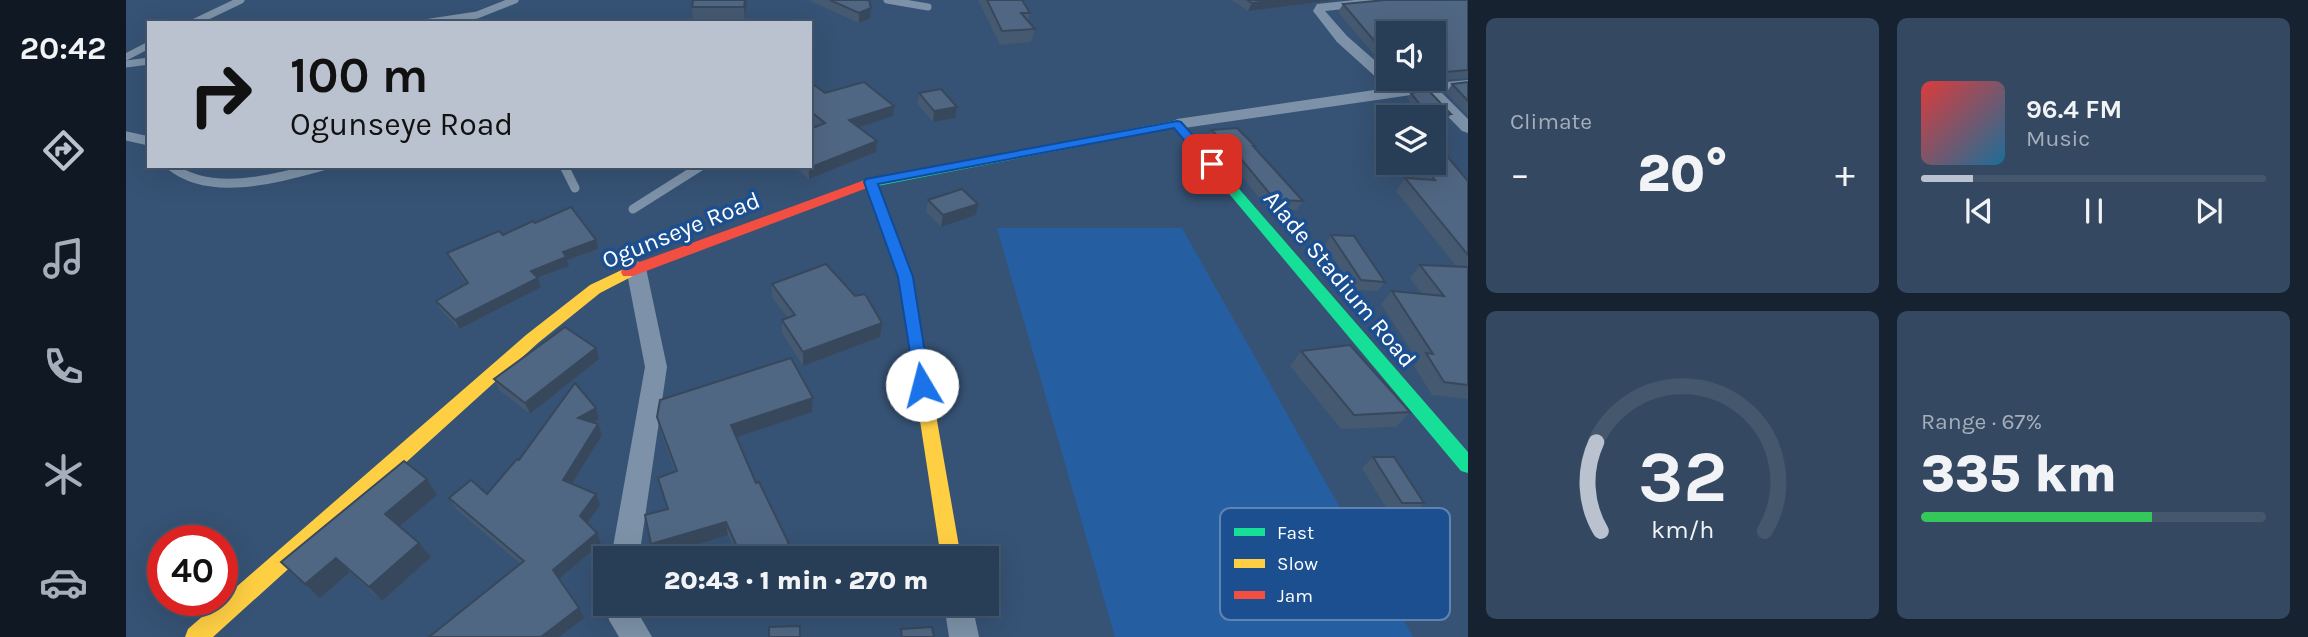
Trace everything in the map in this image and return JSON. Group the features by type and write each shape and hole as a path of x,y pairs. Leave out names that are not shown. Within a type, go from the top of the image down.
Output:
{"street":[{"path":"1376,69 1342,38 1319,11 1321,7 1394,0"},
{"path":"1446,87 1468,84"},
{"path":"1177,124 1400,91"},
{"path":"1431,91 1468,128"},
{"name":"Ogunseye Road","path":"196,637 532,339 595,289 636,268 871,182 1177,124"},
{"name":"Alade Stadium Road","path":"1177,124 1468,465"},
{"path":"871,182 905,277 949,546"},
{"path":"627,546 656,367 636,268"},
{"path":"960,616 964,637"}],"lane":[{"path":"197,21 241,0"},
{"path":"437,21 477,15 515,0"},
{"path":"887,0 928,7"},
{"path":"126,57 147,46"},
{"path":"126,64 147,61"},
{"path":"126,136 147,141"},
{"path":"173,168 183,178 199,182 288,177 317,168"},
{"path":"565,168 575,188"},
{"path":"633,209 698,168"}],"shaded area":[{"path":"997,228 1182,228 1340,508 1220,508 1220,620 1403,620 1413,637 1115,637"}],"building":[{"path":"693,0 745,0 744,7 692,7"},
{"path":"830,0 869,0 871,8 859,13"},
{"path":"987,0 1022,0 1030,13 1021,13 1035,29 1002,31"},
{"path":"1247,0 1278,0 1252,3"},
{"path":"1386,0 1468,0 1468,70 1446,72 1446,21 1376,21 1376,43 1343,4"},
{"path":"864,82 894,106 849,120 877,141 812,167 812,128 825,123 812,113 812,83 825,93"},
{"path":"1468,82 1468,101 1452,84"},
{"path":"941,89 957,107 934,111 919,93"},
{"path":"1429,91 1442,105 1420,105 1411,93"},
{"path":"1237,128 1303,201 1275,200 1232,148 1211,130"},
{"path":"1446,155 1468,181 1468,255 1405,178 1435,180 1431,175 1446,175"},
{"path":"962,189 978,204 943,215 928,200"},
{"path":"571,207 596,240 563,252 566,257 531,271 538,278 455,320 436,301 468,283 447,253 499,231 503,235"},
{"path":"1331,235 1354,236 1385,282 1361,280"},
{"path":"826,264 855,296 865,294 882,323 803,352 782,320 795,315 772,284"},
{"path":"1420,265 1468,267 1468,385 1444,382 1426,353 1433,354 1392,291 1444,296"},
{"path":"565,327 596,348 525,403 494,379"},
{"path":"1350,345 1410,412 1354,415 1301,351"},
{"path":"791,358 813,398 731,425 756,483 759,482 789,544 737,546 726,522 651,544 645,515 668,509 658,478 677,471 657,417 660,400"},
{"path":"575,383 596,408 578,418 598,424 563,480 596,494 580,516 597,533 553,570 579,608 541,637 429,637 524,561 449,498 471,480 487,494 517,459 519,460"},
{"path":"1373,457 1394,457 1424,503 1402,503"},
{"path":"404,461 427,479 385,514 419,543 369,587 336,558 305,584 281,562"},
{"path":"800,626 800,637 769,637 769,627"},
{"path":"932,627 934,637 902,637 901,629"}],"traffic: fast":[{"path":"862,185 1177,124 1468,465"}],"traffic: slow":[{"path":"871,182 905,277 949,546"},
{"path":"196,637 532,339 595,289 628,272"}],"traffic: jam":[{"path":"628,272 862,185"}],"route":[{"path":"922,385 905,277 871,182 1177,124 1212,164"}]}
